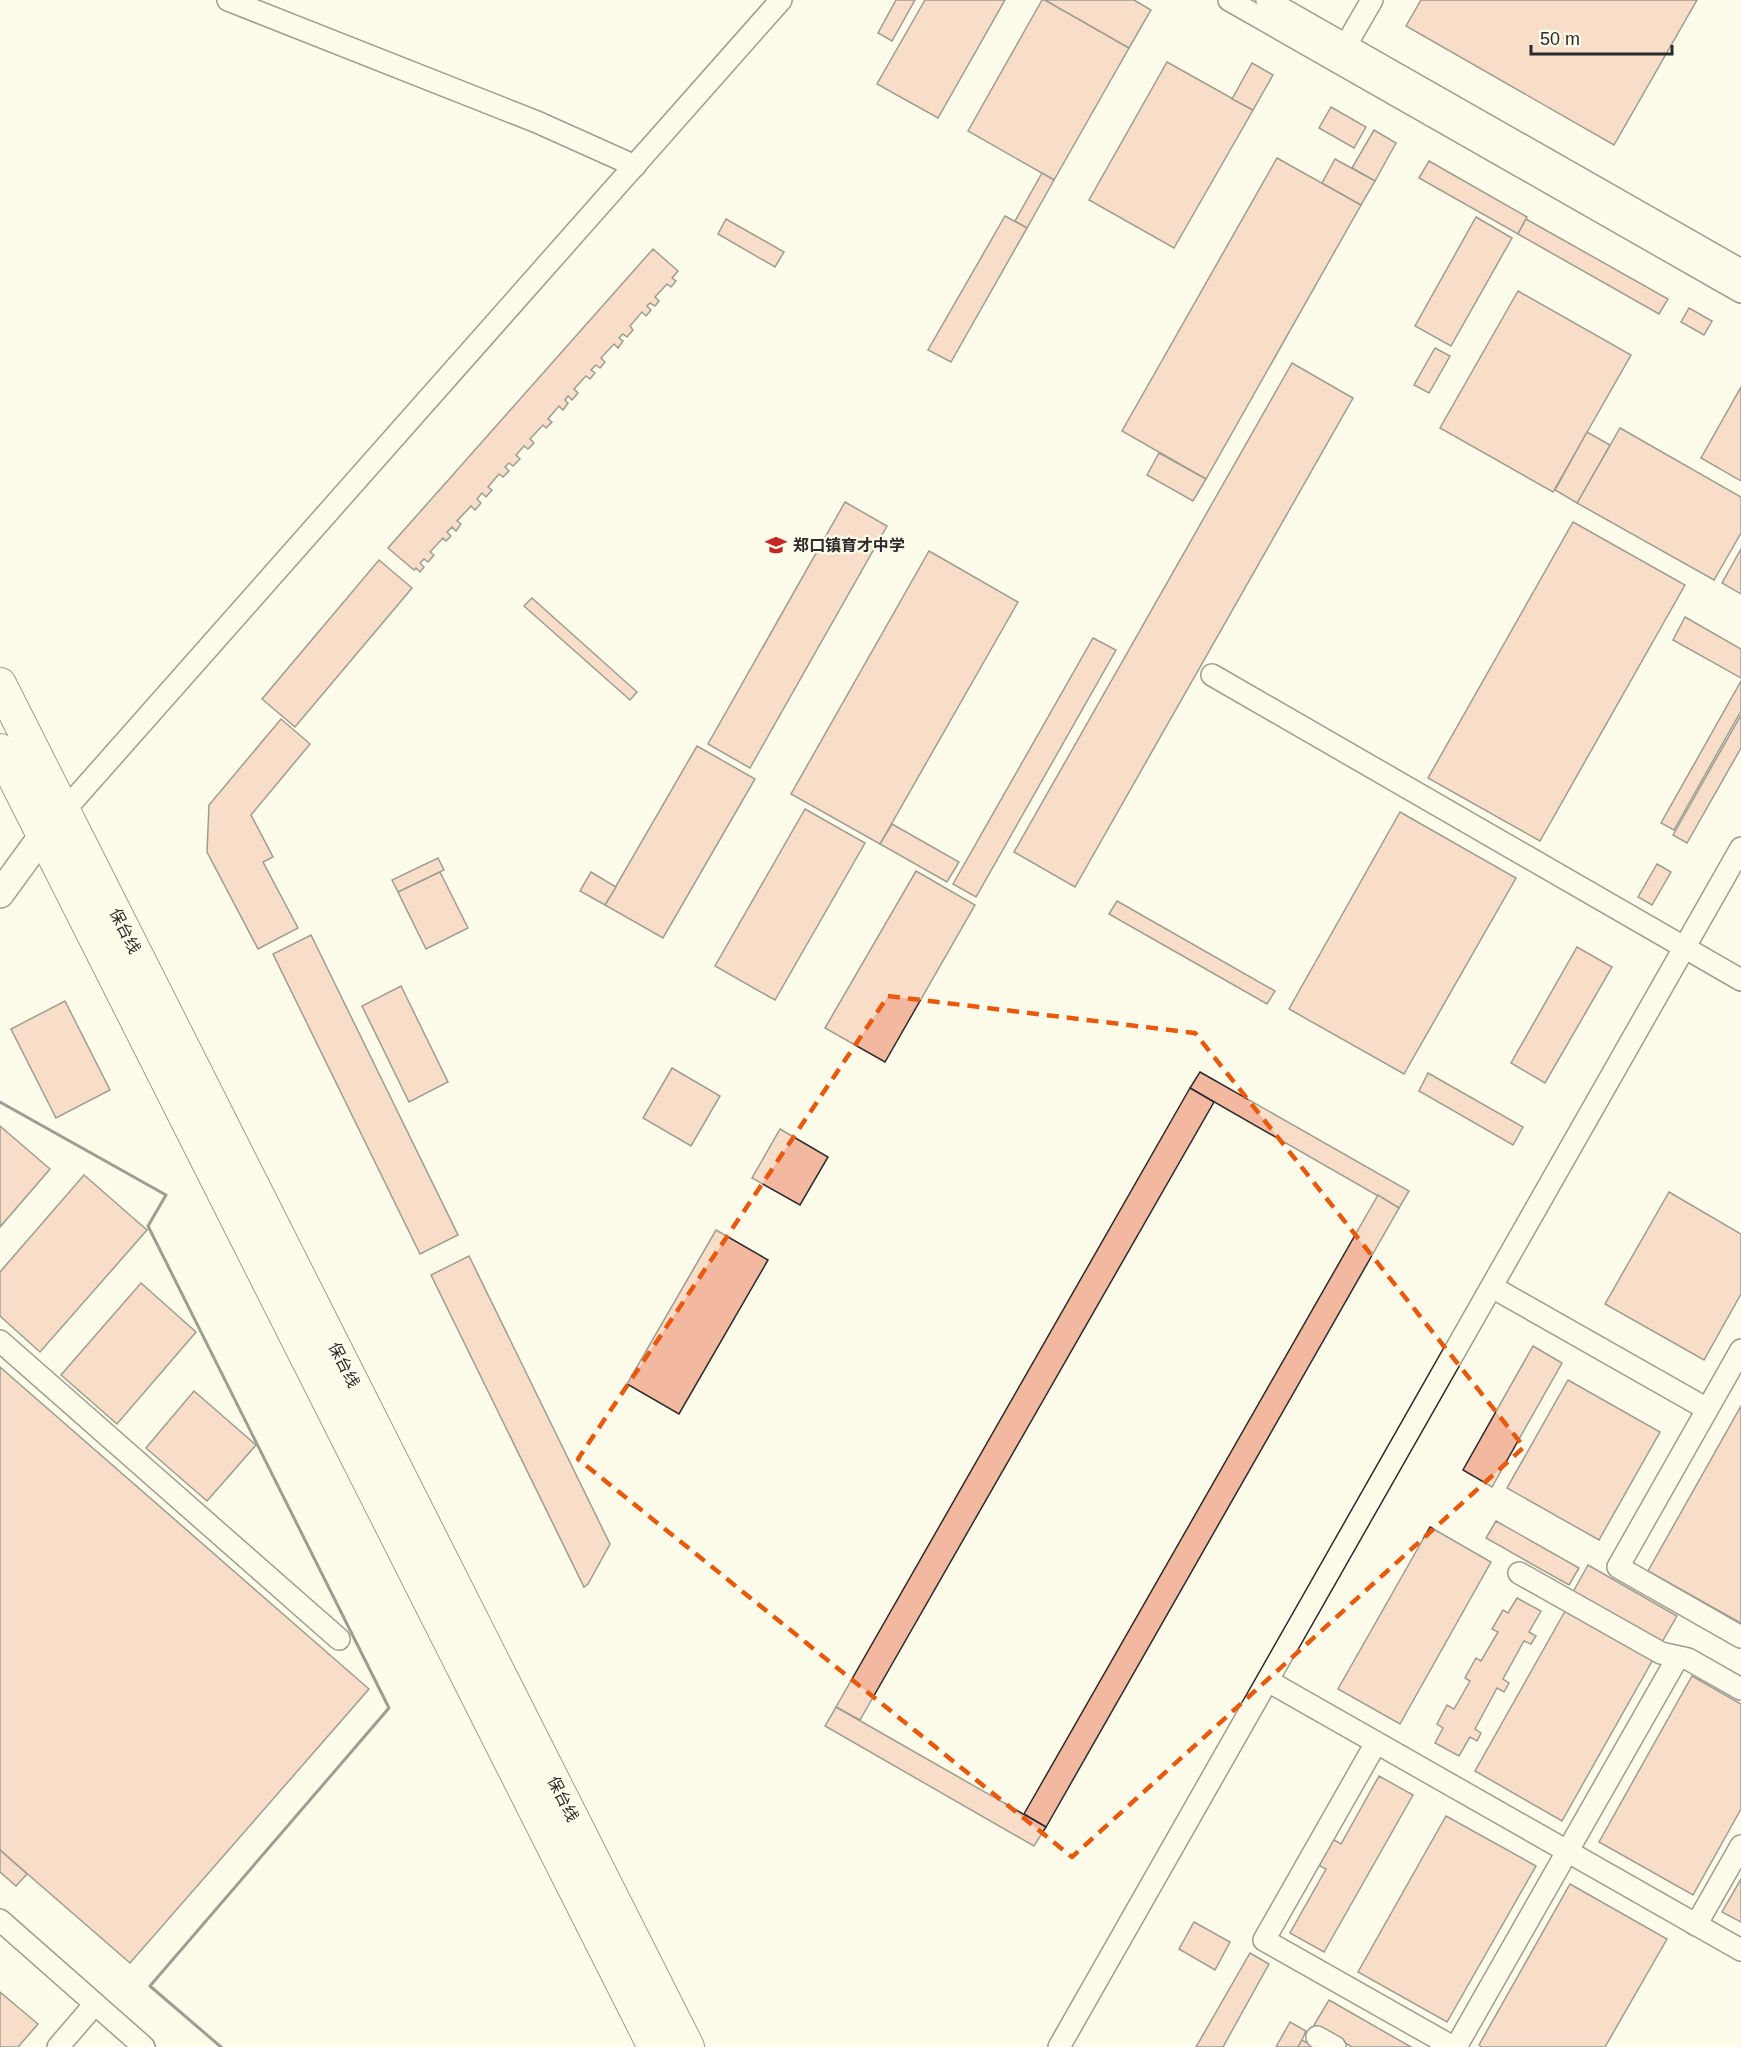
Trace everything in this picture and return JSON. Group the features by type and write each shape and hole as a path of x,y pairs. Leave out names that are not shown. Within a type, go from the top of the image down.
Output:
{"highway":[{"name":"保台线","path":"0,684 688,2047"},
{"name":"保台线","path":"0,750 654,2047"}],"main road":[{"path":"0,867 43,835"},
{"path":"0,894 43,835"}],"street":[{"path":"228,0 537,122 635,166"},
{"path":"43,835 781,0"},
{"path":"1229,0 1741,292"},
{"path":"1267,0 1741,270"},
{"path":"1346,45 1372,0"},
{"path":"1212,675 1741,980"},
{"path":"1059,2047 1741,848"},
{"path":"1492,1287 1707,1409"},
{"path":"0,1341 339,1639"},
{"path":"1741,1350 1618,1567 1741,1637"},
{"path":"1519,1573 1661,1653 1688,1659 1741,1689"},
{"path":"1376,1743 1264,1940 1455,2047 1678,1657"},
{"path":"1268,1681 1741,1950"},
{"path":"1696,1925 1741,1846"},
{"path":"0,1920 144,2047"},
{"path":"58,2047 95,2004"}],"highlighted area":[{"path":"888,996 1195,1033 1524,1447 1072,1857 578,1459"}],"building":[{"path":"896,0 915,0 892,41 878,33"},
{"path":"925,0 1005,0 938,118 877,84"},
{"path":"1042,0 1129,48 1054,180 968,131"},
{"path":"1045,0 1134,0 1151,10 1129,48"},
{"path":"1421,0 1697,0 1614,145 1406,26"},
{"path":"1167,62 1253,110 1174,248 1089,200"},
{"path":"1252,63 1273,75 1253,110 1232,99"},
{"path":"1331,107 1366,127 1354,148 1319,128"},
{"path":"1374,130 1396,143 1375,181 1352,168"},
{"path":"1277,158 1361,205 1206,479 1122,431"},
{"path":"1335,159 1375,181 1361,205 1322,183"},
{"path":"1429,161 1527,217 1518,234 1419,178"},
{"path":"1042,173 1054,180 1027,228 1015,221"},
{"path":"1005,216 1027,228 951,362 928,350"},
{"path":"1476,217 1512,238 1451,346 1415,326"},
{"path":"726,219 784,252 775,267 718,234"},
{"path":"1526,219 1668,299 1659,314 1518,234"},
{"path":"653,249 678,271 672,278 676,281 671,287 667,284 655,297 659,301 655,306 650,303 647,306 651,310 646,316 642,312 630,326 633,330 627,337 623,334 619,338 623,341 618,348 614,344 601,358 605,362 600,368 596,365 591,370 595,373 590,379 586,376 574,389 578,393 572,400 568,396 565,400 568,403 563,410 559,406 548,419 552,422 546,428 543,425 530,439 534,443 528,449 524,446 516,455 520,459 513,466 509,463 505,467 509,471 503,477 499,474 488,487 492,490 486,497 482,493 477,499 481,503 475,510 471,506 457,521 461,524 456,531 452,527 447,532 451,536 446,541 443,538 430,552 434,555 428,562 424,559 420,563 424,567 420,572 416,568 414,570 388,548"},
{"path":"1518,291 1631,355 1553,492 1440,428"},
{"path":"1689,308 1712,321 1704,335 1681,322"},
{"path":"1435,348 1450,356 1429,393 1414,385"},
{"path":"1292,363 1353,398 1075,887 1014,852"},
{"path":"1741,387 1741,481 1701,458"},
{"path":"1620,428 1741,497 1741,533 1714,580 1577,503"},
{"path":"1587,432 1610,445 1577,503 1555,490"},
{"path":"1159,453 1206,479 1193,501 1147,475"},
{"path":"845,502 887,526 750,768 708,744"},
{"path":"1573,522 1685,585 1540,841 1428,778"},
{"path":"1741,549 1741,594 1722,583"},
{"path":"929,551 1018,602 880,844 791,794"},
{"path":"379,560 412,588 295,727 262,699"},
{"path":"532,598 637,692 630,700 524,606"},
{"path":"1685,617 1741,649 1741,678 1673,640"},
{"path":"1093,638 1116,650 976,897 953,884"},
{"path":"1741,681 1741,711 1674,830 1661,823"},
{"path":"1741,715 1741,748 1687,843 1673,835"},
{"path":"281,719 310,744 251,815 273,857 263,862 298,928 258,949 207,852 209,805"},
{"path":"697,746 755,779 663,938 605,905"},
{"path":"805,809 865,843 775,1000 715,966"},
{"path":"1400,812 1516,878 1404,1074 1289,1009"},
{"path":"892,824 959,862 947,882 880,844"},
{"path":"438,858 444,870 398,892 392,880"},
{"path":"1657,864 1671,872 1652,905 1638,897"},
{"path":"916,871 975,905 885,1062 825,1028"},
{"path":"440,872 468,928 426,949 398,892"},
{"path":"591,872 616,887 605,905 580,891"},
{"path":"1117,901 1275,991 1267,1004 1109,914"},
{"path":"311,935 458,1235 420,1254 273,954"},
{"path":"1577,947 1612,967 1545,1083 1511,1063"},
{"path":"401,986 448,1082 409,1102 362,1006"},
{"path":"65,1001 110,1090 56,1118 11,1029"},
{"path":"672,1068 720,1096 691,1146 643,1118"},
{"path":"1200,1072 1409,1191 1399,1208 1190,1088"},
{"path":"1428,1073 1523,1127 1513,1145 1419,1091"},
{"path":"1190,1088 1214,1102 860,1720 836,1707"},
{"path":"0,1126 50,1169 0,1227"},
{"path":"780,1129 828,1157 800,1205 752,1178"},
{"path":"84,1175 147,1230 40,1352 0,1316 0,1272"},
{"path":"1669,1192 1741,1234 1741,1294 1704,1360 1605,1304"},
{"path":"1378,1195 1399,1208 1046,1827 1024,1814"},
{"path":"716,1230 768,1260 679,1414 627,1384"},
{"path":"469,1256 610,1544 588,1584 584,1587 431,1275"},
{"path":"141,1283 196,1332 117,1424 61,1375"},
{"path":"1533,1346 1562,1363 1492,1487 1463,1470"},
{"path":"0,1367 369,1689 130,1963 0,1850"},
{"path":"1568,1380 1660,1432 1599,1540 1507,1488"},
{"path":"194,1391 256,1445 207,1501 146,1448"},
{"path":"1741,1406 1741,1623 1648,1571"},
{"path":"1496,1521 1579,1568 1569,1585 1486,1538"},
{"path":"1430,1527 1491,1562 1400,1724 1338,1689"},
{"path":"1588,1565 1677,1616 1662,1642 1573,1592"},
{"path":"1517,1598 1541,1611 1529,1632 1536,1636 1531,1644 1524,1641 1503,1679 1509,1683 1504,1692 1497,1688 1475,1729 1481,1733 1477,1741 1470,1737 1459,1756 1435,1743 1443,1728 1437,1724 1447,1705 1454,1709 1470,1681 1465,1678 1476,1658 1481,1661 1498,1632 1492,1629 1503,1610 1508,1613"},
{"path":"1568,1606 1655,1656 1562,1821 1475,1771"},
{"path":"1692,1676 1741,1704 1741,1809 1693,1895 1599,1842"},
{"path":"836,1707 1046,1827 1034,1846 825,1726"},
{"path":"1379,1776 1413,1795 1324,1952 1290,1933 1326,1869 1315,1863 1329,1837 1341,1844"},
{"path":"1446,1816 1536,1866 1447,2022 1358,1972"},
{"path":"0,1850 27,1874 16,1886 0,1872"},
{"path":"1741,1879 1741,1922 1722,1912"},
{"path":"1570,1884 1667,1939 1605,2047 1482,2047 1479,2045"},
{"path":"1194,1922 1230,1942 1215,1970 1179,1949"},
{"path":"1250,1953 1269,1964 1223,2047 1196,2047"},
{"path":"0,1992 38,2024 18,2047 0,2047"},
{"path":"1329,2000 1411,2047 1352,2047 1314,2025"},
{"path":"1290,2022 1306,2031 1302,2040 1298,2047 1276,2047"},
{"path":"1302,2040 1314,2047 1298,2047"}],"wall":[{"path":"0,1102 166,1195 148,1226 389,1708 150,1986 221,2047"}],"place":[{"name":"郑口镇育才中学","path":"776,545"}]}
